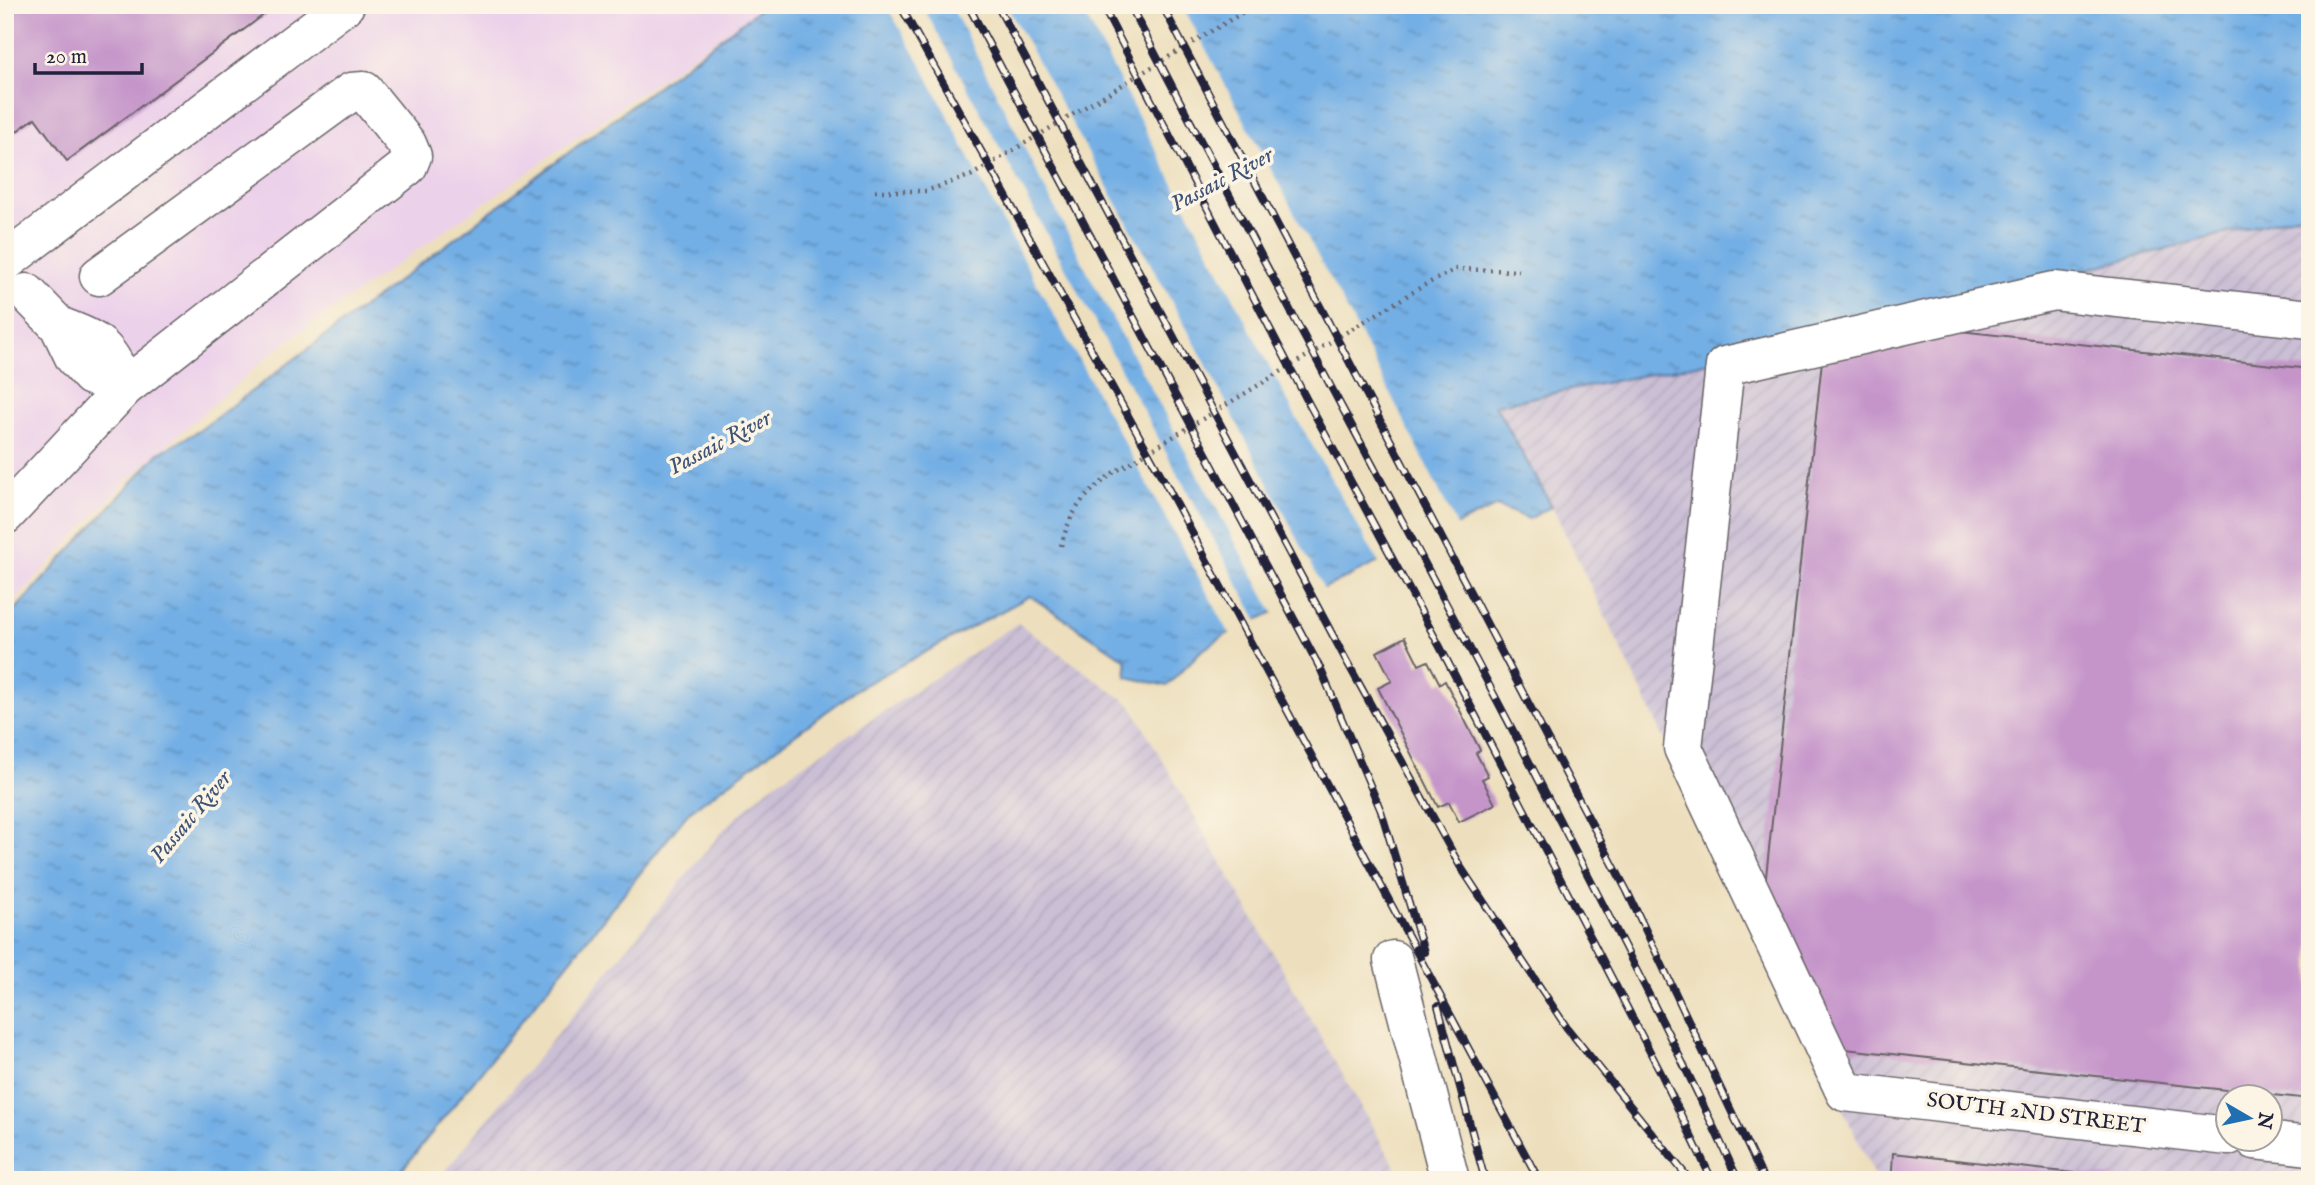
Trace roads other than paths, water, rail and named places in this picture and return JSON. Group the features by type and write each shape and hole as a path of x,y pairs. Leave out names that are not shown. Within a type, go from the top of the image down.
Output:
{"street":[{"path":"125,387 112,356 94,340 59,326 11,282 345,5"},
{"path":"5,515 125,387 408,166 412,156 374,100 364,91 351,92 99,276"},
{"name":"SOUTH 2ND STREET","path":"2214,1134 1845,1092 1683,748 1725,366 2054,291 2310,319"},
{"path":"1393,960 1450,1180"},
{"path":"2284,1143 2310,1146"}],"water":[{"name":"Passaic River","path":"765,5 2310,5 2310,212 1779,348 1495,405 1552,506 1529,519 1497,506 1225,635 1200,652 1167,686 1127,677 1126,660 1030,596 860,687 689,812 394,1180 5,1180 5,621 159,453 200,430"}],"railway":[{"path":"900,5 1162,477 1539,1180"},
{"path":"968,5 1321,670 1381,811 1424,952"},
{"path":"997,5 1346,660 1460,866 1567,1028 1690,1180"},
{"path":"1102,5 1309,404 1439,645 1660,1071 1712,1180"},
{"path":"1130,5 1564,829 1675,1047 1738,1180"},
{"path":"1162,5 1627,891 1764,1180"},
{"path":"1438,1006 1485,1180"}]}
